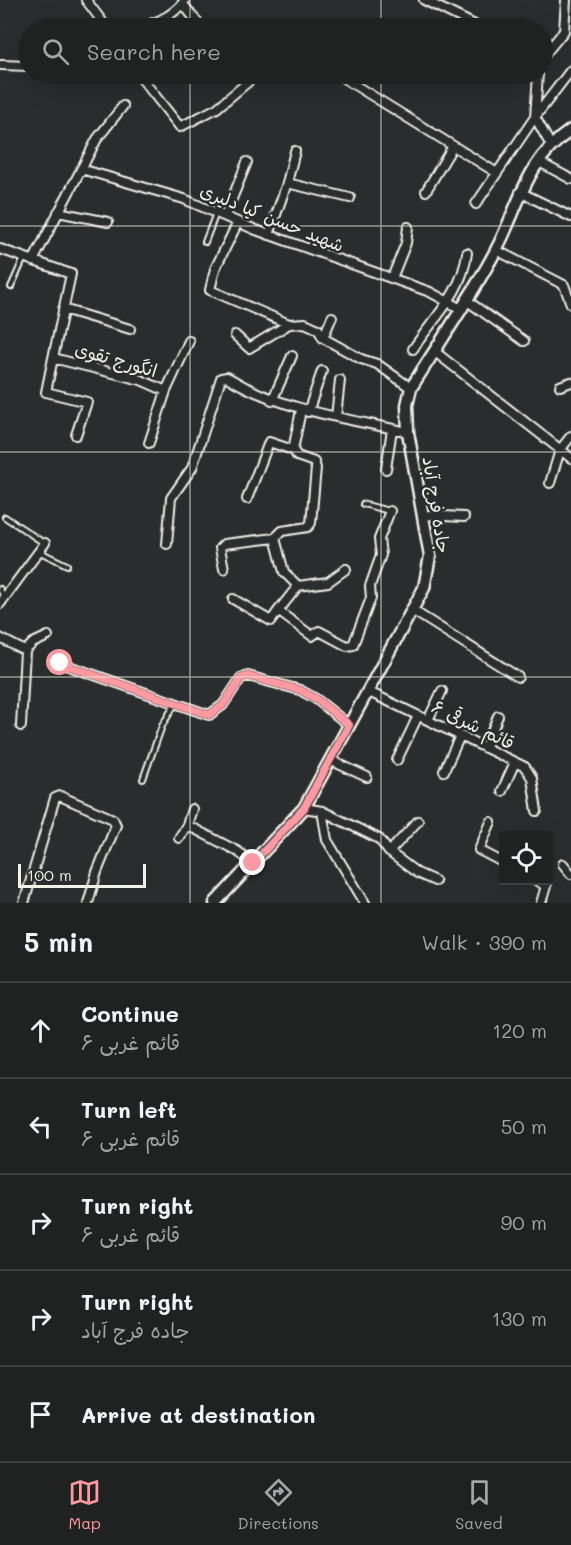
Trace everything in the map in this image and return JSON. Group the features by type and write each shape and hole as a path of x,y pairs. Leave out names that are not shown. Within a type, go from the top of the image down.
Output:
{"street":[{"path":"424,0 461,18"},
{"path":"553,45 564,31 566,0"},
{"path":"88,1 100,18"},
{"path":"166,18 184,2 195,18"},
{"path":"0,65 18,66"},
{"path":"476,204 535,117 571,70"},
{"path":"146,84 180,127 217,108 246,84"},
{"path":"353,84 497,173"},
{"path":"537,84 535,117 550,144"},
{"path":"0,249 33,261 97,139 123,106"},
{"name":"جاده فرج آباد","path":"215,903 304,808 424,588 430,556 408,432 407,405 411,388 496,250 519,192 550,144 571,130"},
{"path":"426,191 453,146"},
{"path":"269,235 287,183 295,151"},
{"path":"225,216 247,162"},
{"path":"539,162 571,179"},
{"name":"شهید حسن کیا دلیری","path":"81,169 184,199 269,235 393,278 448,303 463,304 524,341"},
{"path":"287,183 350,198"},
{"path":"519,192 571,217"},
{"path":"58,212 108,222"},
{"path":"238,222 215,269 210,290 289,324 305,323 318,329 323,338 361,359 377,364 411,388"},
{"path":"393,278 406,243 408,227"},
{"path":"496,250 568,284 571,304"},
{"path":"413,349 433,318 448,303 465,272 467,253"},
{"name":"انگورج تقوی","path":"33,261 71,274 53,358 141,380 166,391 189,341"},
{"path":"63,309 130,329"},
{"path":"323,338 332,317"},
{"path":"235,336 249,348 289,324"},
{"path":"434,351 571,458"},
{"path":"272,401 292,357"},
{"path":"53,358 46,392 87,402 76,435"},
{"path":"292,450 304,411 322,371"},
{"path":"167,544 171,498 192,468 221,378 227,377 272,401 304,411 408,432"},
{"path":"336,417 340,380"},
{"path":"560,386 571,382"},
{"path":"149,443 166,391"},
{"path":"386,469 392,429"},
{"path":"550,483 560,450 571,436"},
{"path":"224,569 220,548 224,544 275,538 282,531 308,527 311,523 316,468 314,462 297,456 292,450 269,442 247,499"},
{"path":"278,611 312,636 318,631 348,646 353,645 370,598 370,586 381,555 380,539 390,511"},
{"path":"423,515 464,517"},
{"path":"275,538 284,572 298,586"},
{"path":"2,601 45,543"},
{"path":"233,599 271,621 298,586 328,582 345,569"},
{"path":"412,610 518,677"},
{"path":"21,726 25,651 33,643 48,636"},
{"path":"0,638 25,651"},
{"path":"60,663 209,715 214,713 231,695 241,678 248,676 300,690 316,699 349,725"},
{"name":"قائم شرقی ۶","path":"367,691 525,767 532,778 537,811"},
{"path":"428,720 442,691"},
{"path":"397,760 418,716"},
{"path":"485,748 498,716"},
{"path":"444,771 460,736"},
{"path":"330,760 367,777"},
{"path":"502,791 515,762"},
{"path":"24,903 55,798 60,796 113,819 116,825 97,872 88,903"},
{"path":"304,808 322,811 379,839 389,852 417,873 435,881"},
{"path":"179,838 187,825 192,809"},
{"path":"322,811 327,840 365,903"},
{"path":"389,852 418,821"},
{"path":"491,822 478,850 499,860"},
{"path":"187,825 237,851 253,863"},
{"path":"563,864 571,874"},
{"path":"541,903 546,886 544,885"}],"lane":[{"path":"205,242 216,213"},
{"path":"11,287 25,258"},
{"path":"363,504 390,511"},
{"path":"4,517 45,543"},
{"path":"39,552 68,566"},
{"path":"0,589 2,601"},
{"path":"143,778 162,726 176,703"}],"route":[{"path":"60,663 209,715 223,705 241,678 248,676 300,690 316,699 349,725 304,808 253,863"}]}
